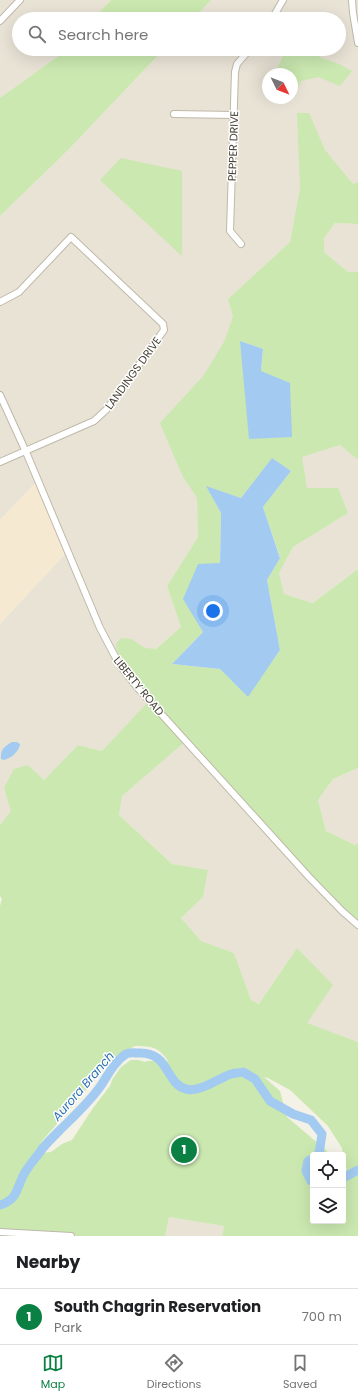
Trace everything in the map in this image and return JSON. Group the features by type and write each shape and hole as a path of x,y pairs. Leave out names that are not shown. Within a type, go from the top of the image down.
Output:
{"street":[{"path":"0,21 20,0"},
{"path":"276,12 283,0"},
{"path":"352,0 358,43"},
{"name":"PEPPER DRIVE","path":"241,244 230,231 235,72 237,64 244,56"},
{"path":"174,114 233,116"},
{"name":"LANDINGS DRIVE","path":"0,302 19,292 71,237 163,324 164,330 101,416 94,421 26,452 0,462"},
{"name":"LIBERTY ROAD","path":"0,395 26,452 100,628 119,664 136,686 303,872 358,925"},
{"path":"0,1232 71,1236"}],"shaded area":[{"path":"0,0 111,0 100,12 12,12 12,56 58,56 0,98"},
{"path":"211,0 358,0 358,182 353,184 300,188 290,242 228,299 240,341 183,477 197,498 198,537 167,586 181,627 127,674 150,701 102,751 78,745 44,780 28,765 4,788 12,811 0,824 0,624 67,552 37,481 0,520 0,216 68,150 157,56 346,56 346,12 200,12"},
{"path":"335,223 358,224 358,272 348,272 324,252 324,238"},
{"path":"340,445 358,460 358,569 313,603 284,594 279,573 293,547 348,513 307,488 301,457"},
{"path":"37,481 67,552 0,624 0,520"},
{"path":"186,741 358,925 358,1042 306,1023 297,948 259,1004 251,1000 234,953 201,941 181,918 203,897 208,870 172,864 119,815 122,796"},
{"path":"358,768 358,843 355,845 326,831 318,800 333,779"},
{"path":"169,1217 224,1226 222,1236 165,1236"}],"green space":[{"path":"111,0 211,0 200,12 100,12"},
{"path":"157,56 68,150 0,216 0,98 57,57"},
{"path":"283,56 320,56 319,57 339,64 352,71 340,86 318,77 301,81 298,88 298,68 277,68"},
{"path":"297,113 309,113 325,150 353,184 358,182 358,224 335,223 324,238 324,252 348,272 358,272 358,460 340,445 302,457 307,488 338,488 348,513 293,547 279,573 284,594 313,603 358,569 358,768 333,779 318,800 326,831 355,845 358,843 358,925 186,741 122,796 119,815 172,864 208,870 203,897 181,918 201,941 234,953 251,1000 259,1004 297,948 333,985 307,1023 358,1042 358,1236 222,1236 224,1226 169,1217 165,1236 0,1236 0,906 2,899 0,896 0,824 11,811 4,788 14,769 28,765 44,780 78,745 102,751 149,701 127,674 132,669 117,651 116,644 121,638 131,639 145,648 156,649 181,627 167,586 198,537 197,498 183,477 160,423 204,375 224,342 233,317 228,299 290,242 300,188","holes":["240,341 263,349 261,371","272,459 291,471 263,507 280,557 267,580 280,650 248,696 220,669 172,664 203,632 220,564 221,513 207,487 241,498","135,1046 154,1048 165,1056 168,1061 145,1062 131,1060 121,1067 112,1080 110,1086 93,1108 72,1140 62,1144 51,1152 35,1154 42,1141 116,1056","264,1077 290,1090 328,1126 342,1148 343,1152 346,1152 346,1224 310,1224 310,1152 327,1151 287,1117 280,1091"]},
{"path":"121,158 182,171 182,256 100,180"}],"water":[{"path":"240,341 263,349 261,371 290,383 292,437 249,439"},
{"path":"272,458 291,471 263,507 280,558 267,580 280,650 248,697 220,669 172,664 203,632 183,599 198,564 220,563 221,513 206,486 241,498"},
{"path":"12,742 17,742 20,744 18,750 9,758 4,760 1,759 1,753 4,748"}],"waterway":[{"name":"Aurora Branch","path":"0,1205 6,1203 13,1197 29,1166 42,1149 92,1097 119,1060 129,1053 148,1054 156,1057 162,1062 179,1086 191,1090 203,1087 231,1074 243,1072 255,1079 270,1101 293,1114 311,1120 322,1134 319,1152"},
{"name":"Aurora Branch","path":"310,1160 308,1161 306,1171 310,1179"},
{"name":"Aurora Branch","path":"346,1176 358,1170"}],"place":[{"name":"South Chagrin Reservation","path":"184,1150"}]}
